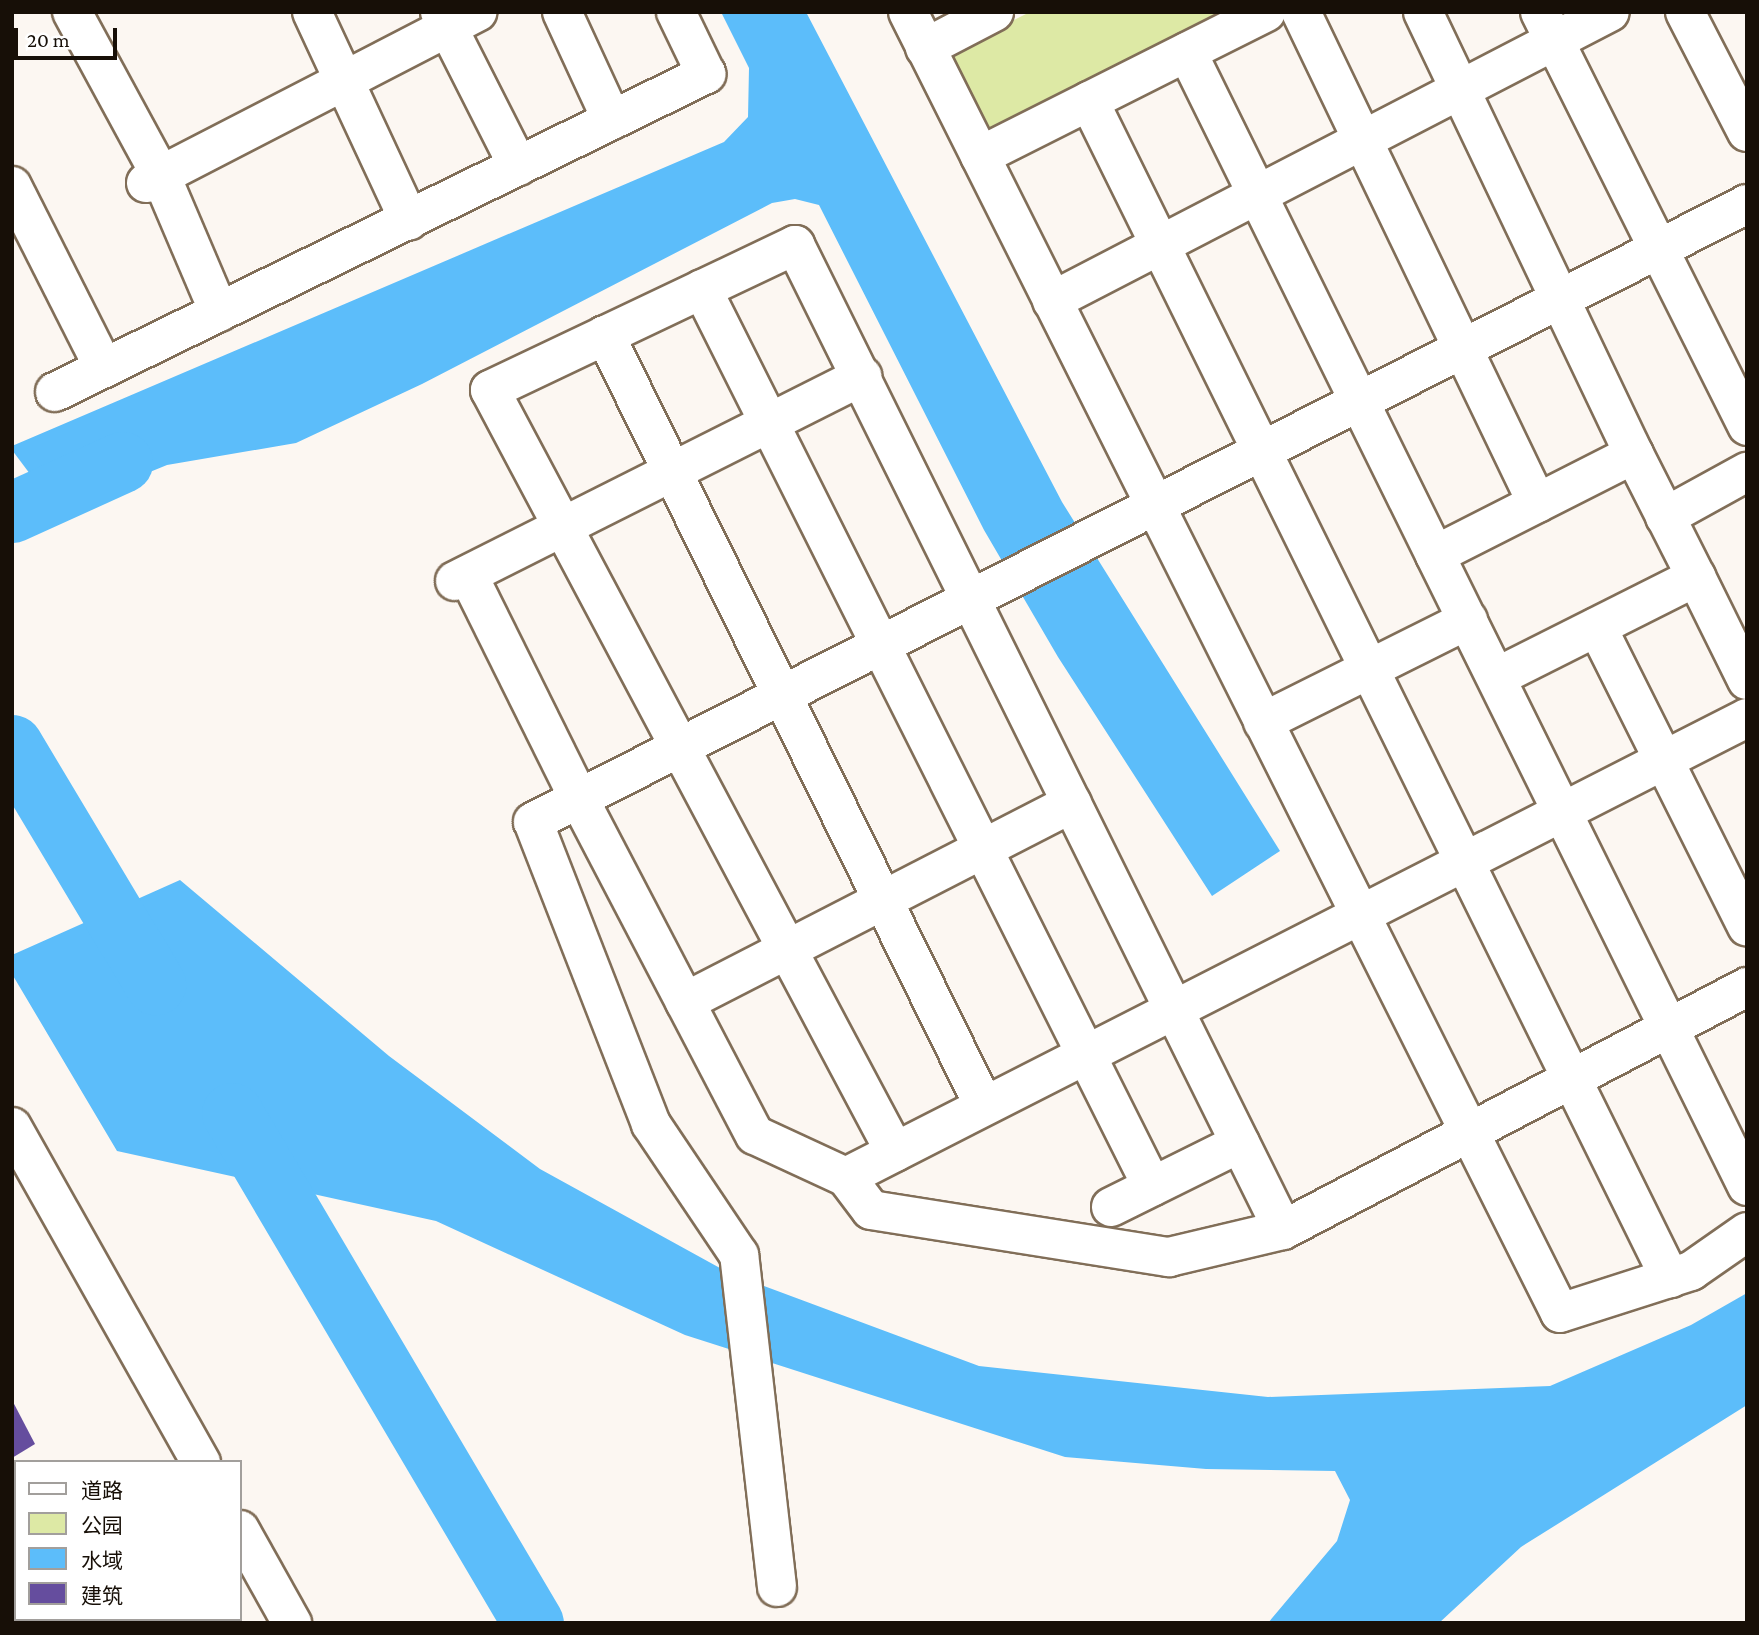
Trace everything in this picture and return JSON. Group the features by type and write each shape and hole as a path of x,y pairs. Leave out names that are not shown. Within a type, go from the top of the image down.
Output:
{"street":[{"path":"72,12 219,312"},
{"path":"312,12 408,220"},
{"path":"562,12 612,120"},
{"path":"55,392 706,74 676,12"},
{"path":"908,12 1052,301 1139,513 1263,722 1560,1313 1691,1271 1747,1232"},
{"path":"925,48 994,12"},
{"path":"980,156 1266,12"},
{"path":"1301,12 1537,503"},
{"path":"1423,12 1634,454 1747,680"},
{"path":"1052,301 1460,90 1547,27 1610,12"},
{"path":"1685,12 1747,132"},
{"path":"153,180 344,81 455,17 517,166"},
{"path":"1547,27 1747,426"},
{"path":"1187,52 1747,1186"},
{"path":"1089,101 1670,1278"},
{"path":"12,186 104,368"},
{"path":"777,1587 739,1255 651,1124 533,822 1747,204"},
{"path":"895,1152 490,390 795,245 1283,1230"},
{"path":"702,289 1152,1186"},
{"path":"605,335 984,1106"},
{"path":"862,376 462,578 755,1135 846,1177 871,1210 1169,1257 1283,1230 1747,988"},
{"path":"1435,555 1634,454"},
{"path":"1665,517 1747,472"},
{"path":"1497,677 1696,577"},
{"path":"1263,722 1468,620"},
{"path":"1597,627 1747,927"},
{"path":"846,1177 1747,718"},
{"path":"685,1002 1072,803"},
{"path":"12,1127 200,1460"},
{"path":"1111,1207 1240,1143"},
{"path":"242,1534 292,1623"}],"green space":[{"path":"1030,12 1242,12 987,141 947,54"}],"water":[{"path":"721,12 806,12 1062,502 1280,851 1212,896 1058,657 984,530 819,205 795,199 772,203 422,384 296,443 167,465 57,510 12,450 12,446 724,142 748,117 749,68"},
{"path":"180,880 389,1056 540,1169 729,1273 979,1366 1268,1397 1550,1386 1691,1325 1747,1293 1747,1405 1521,1547 1439,1623 1268,1623 1337,1541 1350,1500 1335,1471 1206,1469 1065,1457 685,1335 436,1221 117,1151 12,974 12,955"}],"building":[{"path":"12,1400 35,1444 12,1458"},
{"path":"12,1581 14,1621 32,1623 12,1623"},
{"path":"55,1621 134,1623 56,1623"}],"waterway":[{"path":"12,512 122,462"},
{"path":"12,745 155,984"},
{"path":"232,1113 533,1623"}]}
